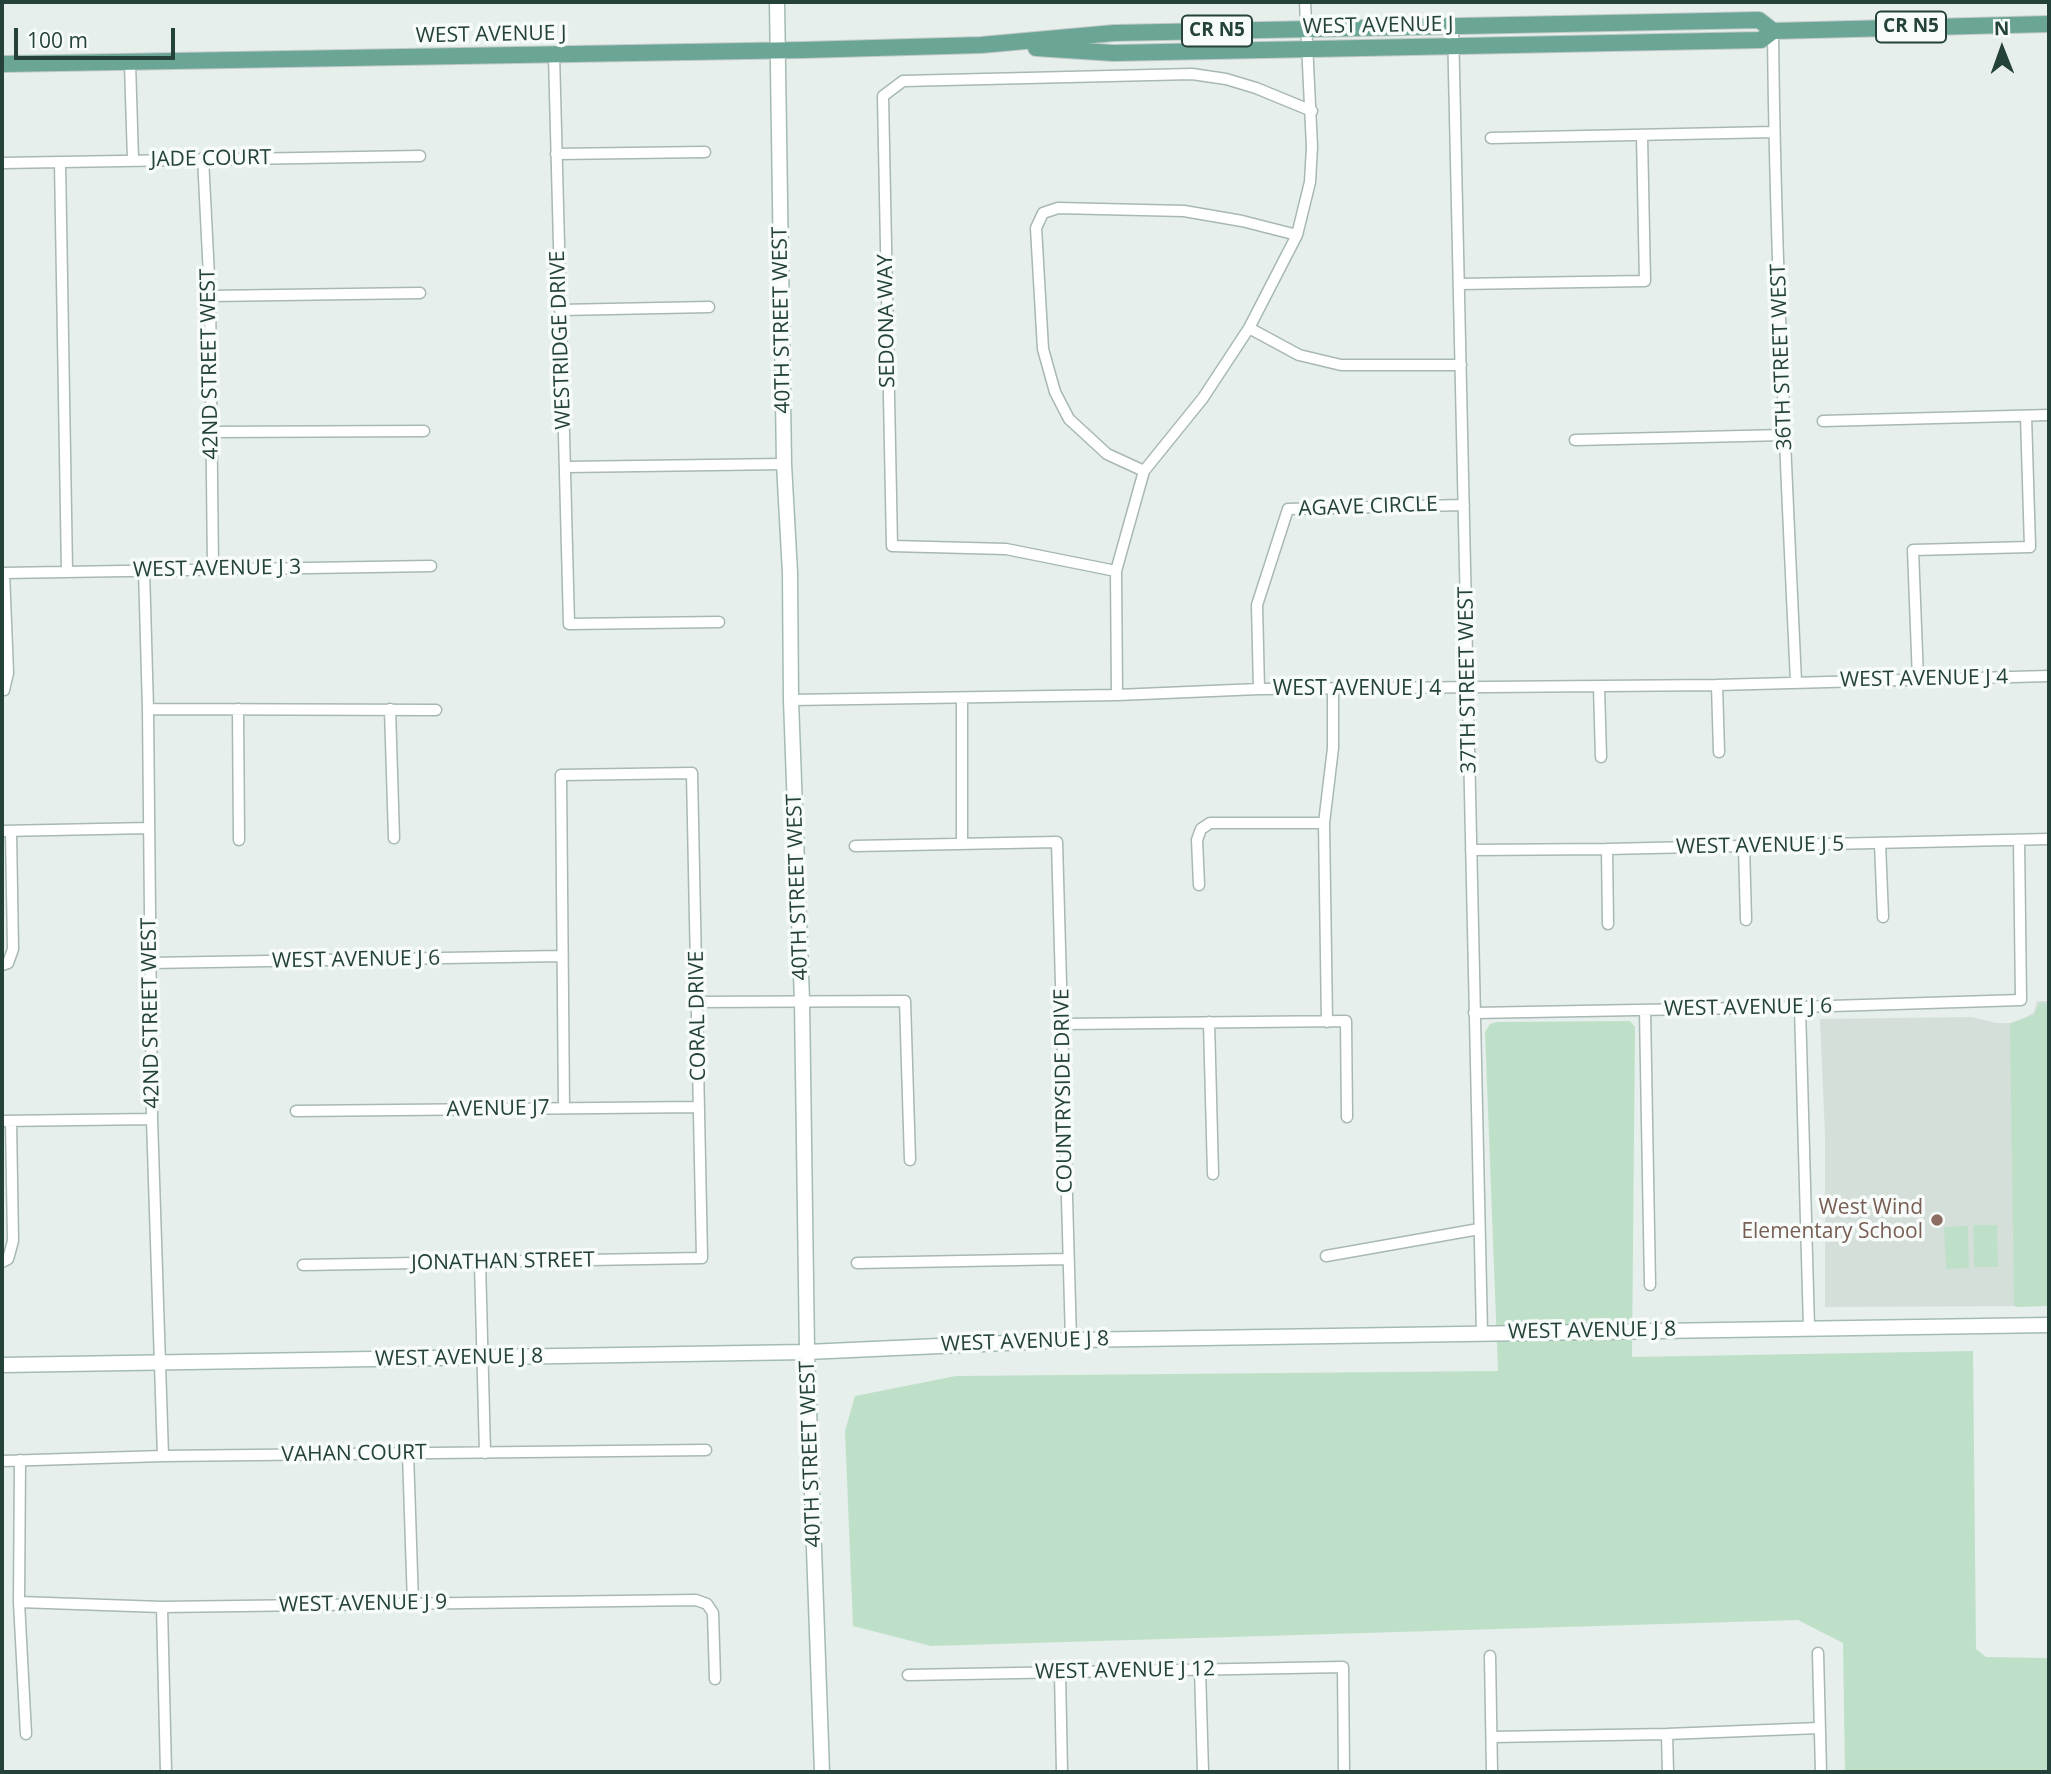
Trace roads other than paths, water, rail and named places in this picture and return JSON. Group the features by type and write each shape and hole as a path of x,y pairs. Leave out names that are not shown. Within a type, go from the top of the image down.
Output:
{"main road":[{"name":"WEST AVENUE J","path":"2,64 981,46 1114,33 1759,20 1773,31"},
{"name":"WEST AVENUE J","path":"981,46 1113,53 1761,40 1773,31 2049,24"}],"street":[{"name":"40TH STREET WEST","path":"777,2 784,464 790,573 791,700 802,1001 807,1352 822,1772"},
{"path":"1117,695 1116,571 1144,471 1203,398 1249,328 1297,235 1310,182 1312,111 1306,2"},
{"name":"37TH STREET WEST","path":"1453,26 1482,1333"},
{"name":"36TH STREET WEST","path":"1773,31 1784,435 1797,682"},
{"name":"WESTRIDGE DRIVE","path":"554,55 569,624 719,622"},
{"path":"130,63 133,160"},
{"name":"SEDONA WAY","path":"1116,571 1006,548 892,546 883,96 903,81 1192,74 1226,79 1256,88 1312,111"},
{"path":"1490,138 1774,132"},
{"path":"1459,284 1645,281 1642,136"},
{"path":"556,154 705,152"},
{"name":"JADE COURT","path":"2,163 420,156"},
{"name":"42ND STREET WEST","path":"203,158 209,296 213,569"},
{"path":"60,162 67,571"},
{"path":"1144,471 1107,454 1069,419 1055,393 1043,349 1036,228 1043,213 1058,208 1184,211 1242,221 1297,235"},
{"path":"209,296 420,293"},
{"path":"560,310 709,307"},
{"path":"1249,328 1299,355 1341,365 1461,365"},
{"path":"1823,421 2049,415"},
{"path":"1918,679 1913,550 2030,547 2026,416"},
{"path":"212,432 424,431"},
{"path":"1575,440 1784,435"},
{"path":"566,467 784,464"},
{"name":"AGAVE CIRCLE","path":"1259,689 1257,605 1288,509 1464,505"},
{"name":"WEST AVENUE J 3","path":"3,573 431,566"},
{"name":"42ND STREET WEST","path":"144,570 152,1119 163,1456"},
{"path":"3,573 8,673 3,690"},
{"name":"WEST AVENUE J 4","path":"791,700 1117,695 1259,689 1717,685 2049,676"},
{"path":"1717,685 1719,752"},
{"path":"1599,687 1601,757"},
{"path":"1327,1021 1324,823 1333,748 1333,689"},
{"path":"855,846 962,843 962,698"},
{"path":"148,709 436,710"},
{"path":"238,709 239,840"},
{"path":"390,709 394,838"},
{"name":"CORAL DRIVE","path":"562,957 561,775 692,773 702,1258"},
{"path":"1199,885 1197,840 1200,829 1210,823 1324,823"},
{"path":"5,964 13,949 6,831 149,828"},
{"name":"WEST AVENUE J 5","path":"1471,850 2049,839"},
{"name":"WEST AVENUE J 6","path":"1475,1013 2021,1000 2019,840"},
{"name":"COUNTRYSIDE DRIVE","path":"962,843 1057,842 1071,1340"},
{"path":"1880,843 1883,917"},
{"path":"1744,846 1746,920"},
{"path":"1607,849 1608,924"},
{"path":"562,957 564,1108"},
{"name":"WEST AVENUE J 6","path":"150,963 562,957"},
{"path":"698,1002 905,1001 910,1160"},
{"path":"1800,1007 1809,1328"},
{"path":"1645,1011 1650,1285"},
{"path":"1063,1024 1346,1021 1347,1117"},
{"path":"1209,1022 1213,1174"},
{"name":"AVENUE J7","path":"296,1111 699,1107"},
{"path":"5,1260 13,1241 6,1121 152,1119"},
{"path":"1326,1256 1479,1229"},
{"name":"JONATHAN STREET","path":"303,1265 702,1258"},
{"path":"858,1263 1068,1259"},
{"path":"480,1262 485,1453"},
{"name":"WEST AVENUE J 8","path":"2,1365 807,1352 1071,1340 2049,1325"},
{"name":"VAHAN COURT","path":"2,1461 163,1456 706,1450"},
{"path":"408,1453 413,1604"},
{"path":"20,1461 19,1602 26,1734"},
{"name":"WEST AVENUE J 9","path":"19,1602 162,1607 696,1600 707,1604 713,1612 715,1679"},
{"path":"162,1607 166,1772"},
{"path":"1818,1653 1821,1772"},
{"path":"1490,1656 1492,1772"},
{"name":"WEST AVENUE J 12","path":"908,1675 1343,1667 1345,1772"},
{"path":"1200,1669 1203,1772"},
{"path":"1060,1672 1062,1772"},
{"path":"1492,1737 1819,1728"},
{"path":"1667,1734 1668,1772"}],"place":[{"name":"West Wind Elementary School","path":"1937,1220"}]}
